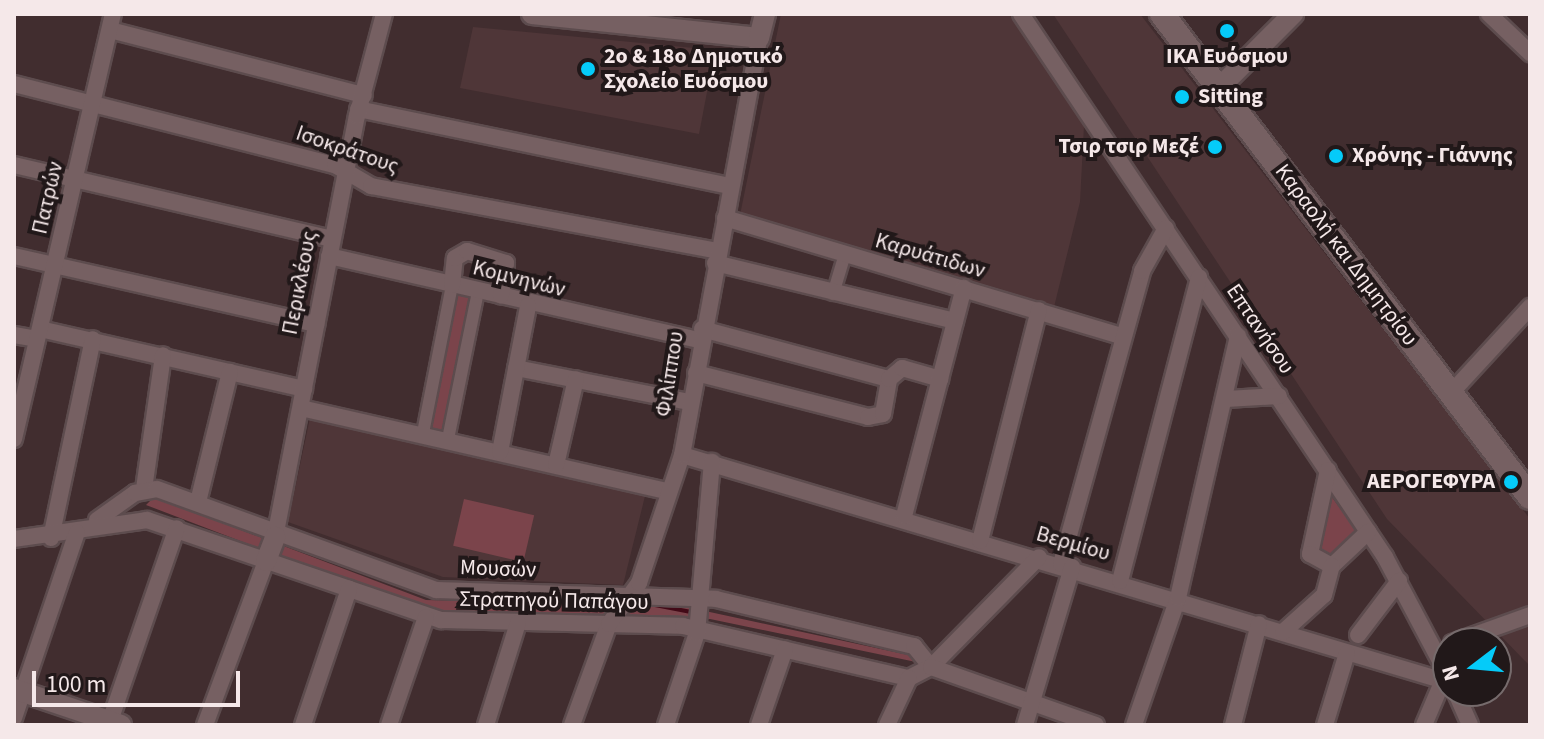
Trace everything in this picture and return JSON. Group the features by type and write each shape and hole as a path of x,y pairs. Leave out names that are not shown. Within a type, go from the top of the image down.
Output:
{"main road":[{"name":"Καραολή και Δημητρίου","path":"1162,14 1530,497"}],"street":[{"name":"Περικλέους","path":"266,561 275,535 301,408 345,170 384,14"},
{"path":"532,14 759,38"},
{"name":"Φιλίππου","path":"572,725 609,624 631,595 682,455 701,335 764,14"},
{"name":"Επτανήσου","path":"1021,14 1432,628"},
{"path":"1219,88 1293,14"},
{"path":"1489,14 1530,53"},
{"path":"111,22 361,102 730,186"},
{"name":"Πατρών","path":"14,439 21,380 39,334 111,22"},
{"name":"Ισοκράτους","path":"14,84 93,100 345,170 371,186 716,257 833,294 955,321"},
{"path":"14,165 332,239"},
{"name":"Καρυάτιδων","path":"725,218 1122,336"},
{"path":"1025,725 1122,336 1148,256 1166,228"},
{"path":"423,433 455,258 467,251 506,263 501,296"},
{"path":"833,294 845,254"},
{"path":"14,256 316,324"},
{"name":"Κομνηνών","path":"329,256 501,296 528,306 701,335 889,379"},
{"path":"1120,581 1199,277"},
{"path":"904,516 964,288"},
{"path":"448,439 478,291"},
{"path":"500,452 528,306"},
{"path":"1451,393 1530,307"},
{"path":"980,541 1039,310"},
{"path":"14,335 93,339 304,389"},
{"path":"1134,725 1178,598 1238,336"},
{"path":"51,538 93,339"},
{"path":"14,718 19,690 77,532 144,489 163,355"},
{"path":"516,368 690,402"},
{"path":"696,373 877,417 889,379 902,368 940,379"},
{"path":"198,502 230,372"},
{"path":"556,465 576,379"},
{"path":"1226,399 1279,396"},
{"path":"301,408 423,433 667,491"},
{"name":"Βερμίου","path":"682,455 904,516 1178,598 1432,679"},
{"path":"666,725 698,628 697,597 712,462"},
{"path":"1328,470 1309,546 1315,559 1332,566"},
{"name":"Μουσών","path":"144,489 198,502 275,535 436,590 697,597 914,646 931,667"},
{"name":"Στρατηγού Παπάγου","path":"14,539 51,538 126,519 177,528 426,617 698,628 909,678"},
{"path":"19,690 115,723 177,528"},
{"path":"1283,632 1324,595 1332,566 1368,532"},
{"path":"887,725 909,678 931,667 1039,557"},
{"path":"205,725 266,561"},
{"path":"1358,635 1399,581"},
{"path":"303,725 349,589"},
{"path":"1497,627 1530,615"},
{"path":"389,725 426,617"},
{"path":"486,725 518,623"},
{"path":"1233,725 1259,624"},
{"path":"759,725 785,649"},
{"path":"1325,725 1347,653"},
{"path":"931,667 1096,725"},
{"path":"1424,725 1435,707"},
{"name":"Επτανήσου","path":"1460,707 1470,725"}],"shaded area":[{"path":"781,14 1009,14 1084,125 1080,202 1054,307 740,215"},
{"path":"1053,14 1140,14 1530,519 1530,666 1512,647 1512,627 1492,627 1387,519"},
{"name":"2ο & 18ο Δημοτικό Σχολείο Ευόσμου","path":"473,27 715,50 699,134 460,88"},
{"path":"452,293 471,297 442,432 423,428"},
{"path":"310,418 646,492 623,585 443,577 288,522"},
{"path":"1329,493 1358,533 1333,558 1315,549"},
{"path":"154,497 426,600 682,606 913,656 916,662 710,619 427,612 146,505"},
{"path":"464,499 534,515 523,562 453,546"}],"waterway":[{"path":"650,604 696,613"}],"place":[{"name":"ΙΚΑ Ευόσμου","path":"1227,31"},
{"name":"2ο & 18ο Δημοτικό Σχολείο Ευόσμου","path":"588,69"},
{"name":"Sitting","path":"1182,97"},
{"name":"Τσιρ τσιρ Μεζέ","path":"1215,147"},
{"name":"Χρόνης - Γιάννης","path":"1336,156"},
{"name":"ΑΕΡΟΓΕΦΥΡΑ","path":"1511,482"}]}
